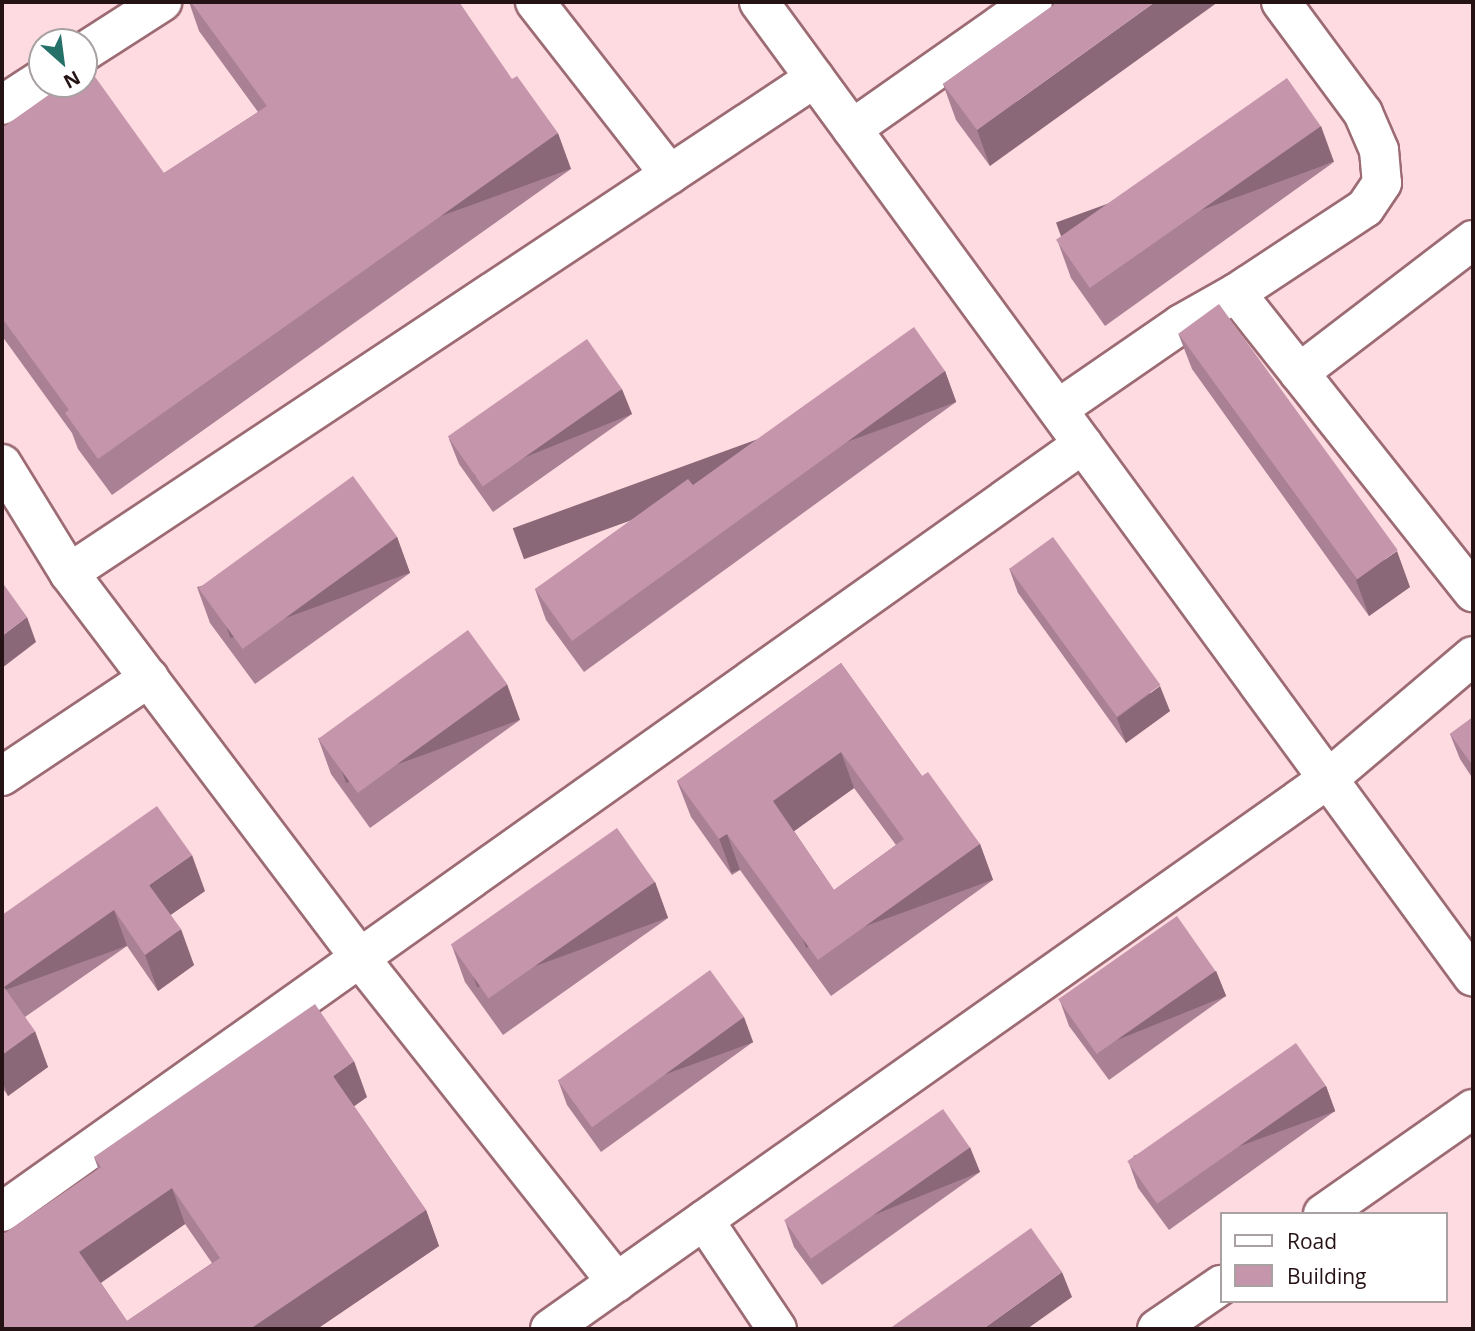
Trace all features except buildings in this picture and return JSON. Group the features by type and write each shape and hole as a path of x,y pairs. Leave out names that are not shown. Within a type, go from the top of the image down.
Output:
{"street":[{"path":"98,43 162,2"},
{"path":"535,2 670,175"},
{"path":"852,128 1033,2"},
{"path":"1058,409 1181,324 1236,293 1365,208 1382,183 1380,150 1363,113 1281,2"},
{"path":"777,8 815,78 1473,977"},
{"path":"69,573 815,78"},
{"path":"2,105 28,88"},
{"path":"1299,373 1473,240"},
{"path":"1236,293 1473,592"},
{"path":"2,1212 1083,444"},
{"path":"6,481 69,573 359,957 617,1282"},
{"path":"550,1329 1328,779 1473,656"},
{"path":"2,776 149,678"},
{"path":"1326,1212 1473,1110"},
{"path":"704,1220 777,1329"},
{"path":"1157,1329 1220,1285"}]}
